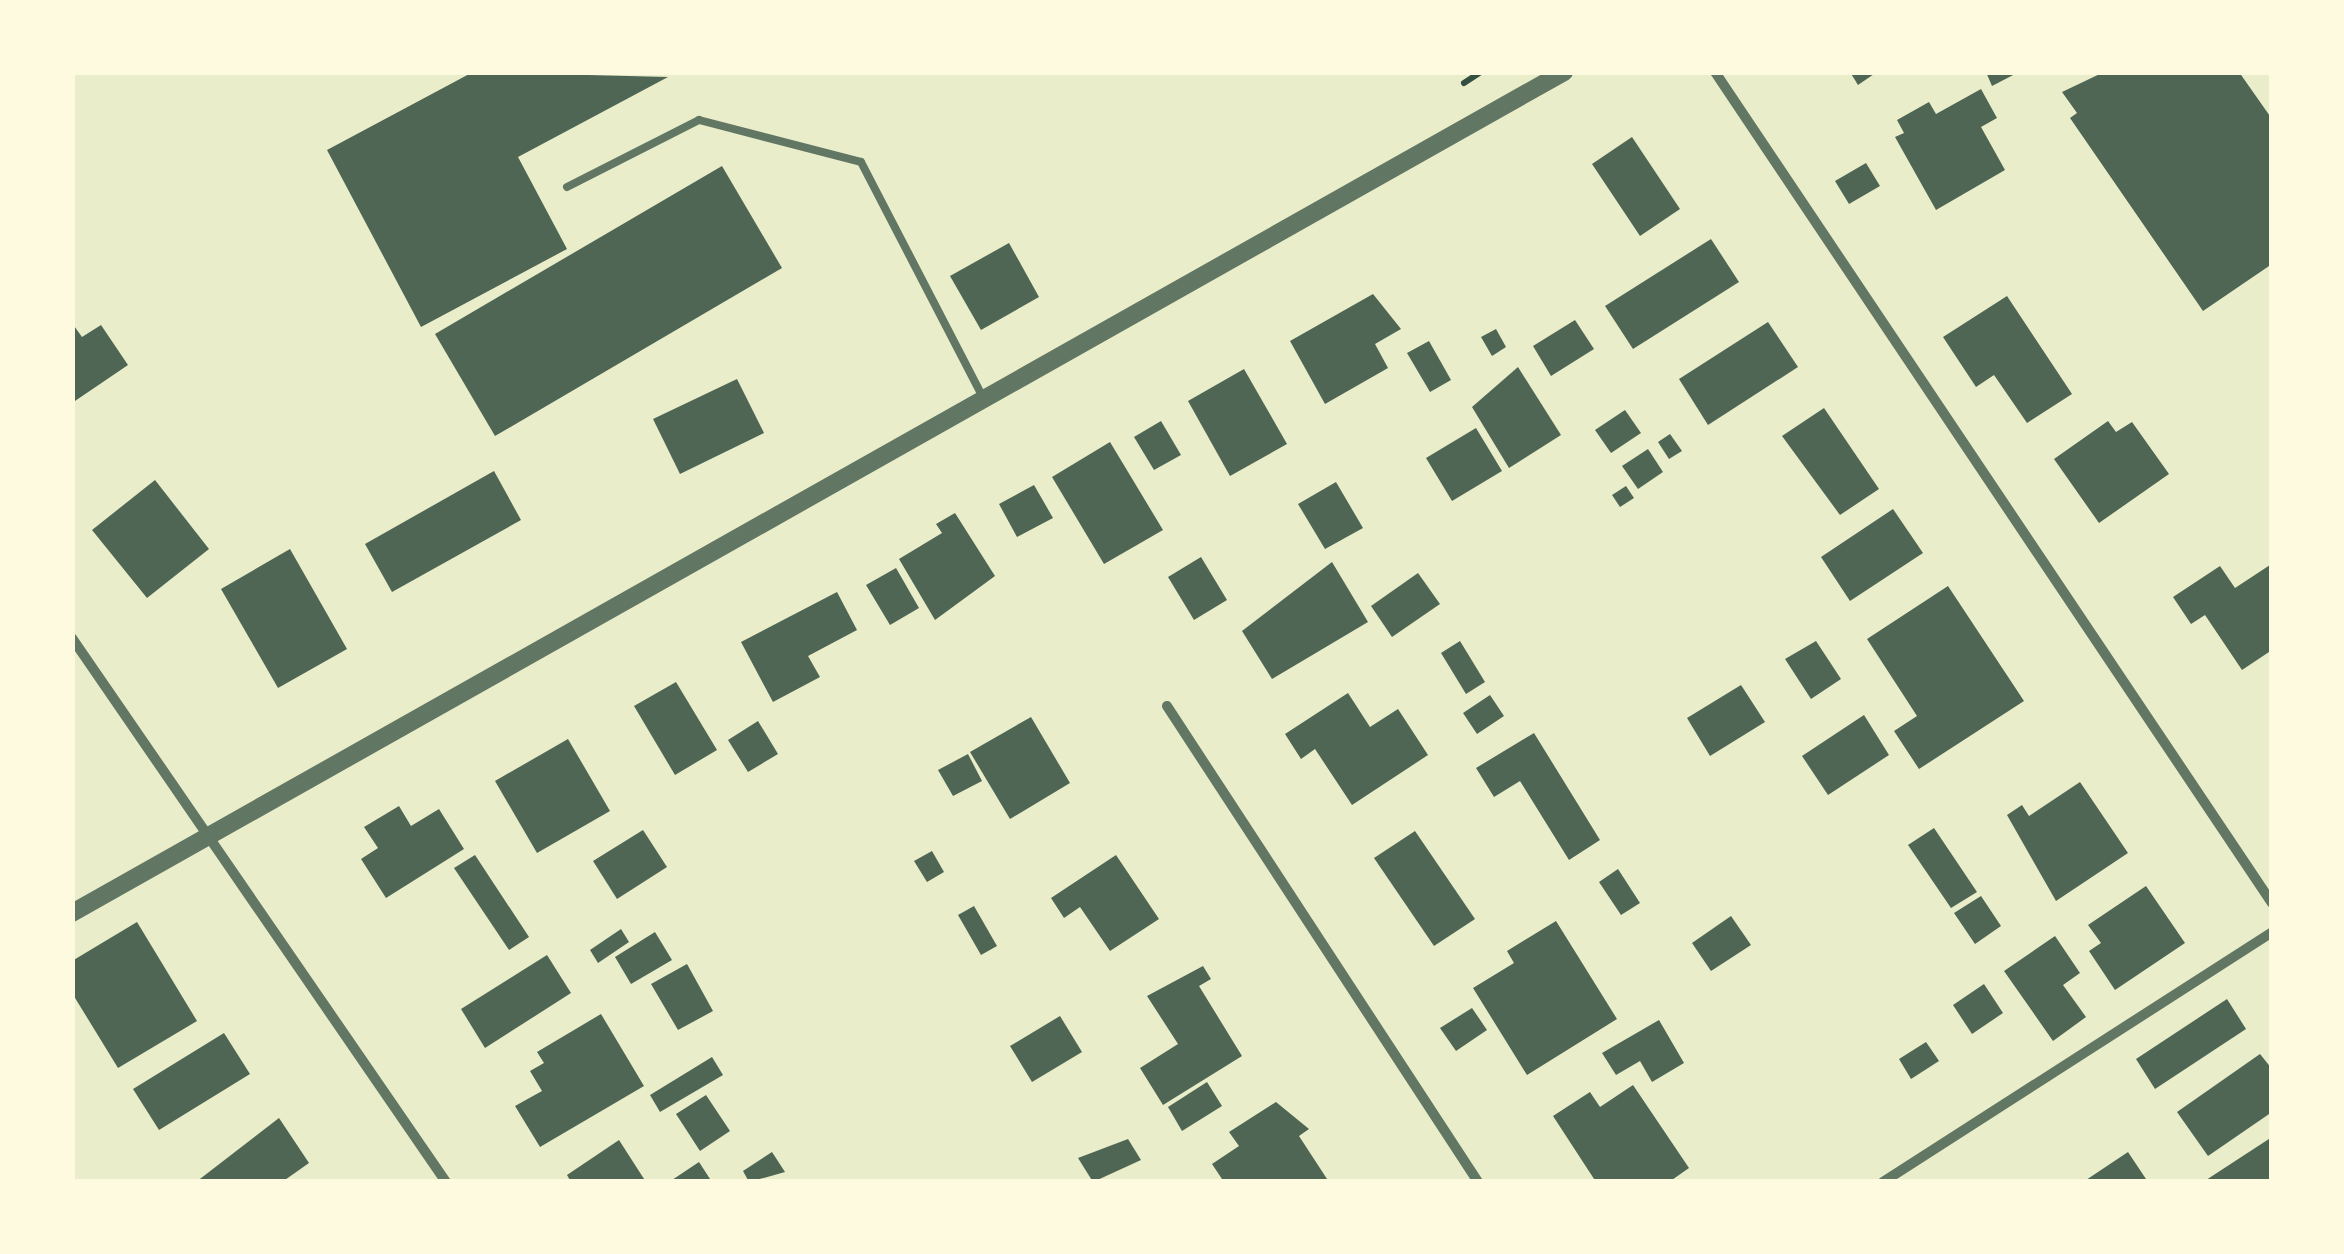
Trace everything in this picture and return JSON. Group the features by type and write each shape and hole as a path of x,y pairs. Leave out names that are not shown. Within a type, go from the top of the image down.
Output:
{"street":[{"path":"72,913 1564,72"},
{"path":"1715,72 2272,903"},
{"path":"72,638 214,832 446,1182"},
{"path":"1167,706 1478,1182"},
{"path":"1883,1182 2272,932"}],"lane":[{"path":"567,187 699,120 862,162 984,399"}],"building":[{"path":"473,72 668,77 518,157 567,249 421,327 327,150"},
{"path":"1850,72 1877,72 1858,85"},
{"path":"1986,72 2019,72 1992,86"},
{"path":"2104,72 2239,72 2272,119 2272,264 2203,311 2070,118 2077,113 2062,92"},
{"path":"1981,89 1997,118 1981,127 2005,170 1936,210 1895,137 1904,133 1897,120 1929,102 1936,114"},
{"path":"1632,137 1680,209 1640,236 1592,164"},
{"path":"1866,163 1880,186 1849,204 1835,181"},
{"path":"722,166 782,268 495,436 435,334"},
{"path":"1711,239 1739,282 1633,349 1605,306"},
{"path":"1009,243 1039,297 981,330 950,276"},
{"path":"1373,294 1401,329 1375,344 1388,368 1325,404 1290,341"},
{"path":"2007,296 2072,394 2027,423 1994,375 1976,387 1943,337"},
{"path":"1575,320 1594,349 1551,376 1533,346"},
{"path":"1768,322 1798,367 1708,425 1679,379"},
{"path":"72,323 82,337 101,325 128,365 72,403"},
{"path":"1496,329 1506,347 1492,356 1481,337"},
{"path":"1429,341 1451,380 1430,392 1407,353"},
{"path":"1518,367 1561,435 1509,468 1472,407"},
{"path":"1244,369 1287,444 1230,476 1188,401"},
{"path":"737,379 764,433 680,474 653,419"},
{"path":"1824,408 1879,489 1840,515 1782,436"},
{"path":"1625,410 1641,433 1611,453 1595,430"},
{"path":"1161,421 1181,455 1154,470 1134,437"},
{"path":"2108,421 2116,432 2132,422 2169,474 2099,523 2054,459"},
{"path":"1476,428 1502,471 1452,501 1426,458"},
{"path":"1670,434 1682,451 1669,459 1658,442"},
{"path":"1110,442 1163,530 1104,564 1052,477"},
{"path":"1648,449 1663,472 1638,489 1622,466"},
{"path":"494,471 521,520 392,592 365,544"},
{"path":"155,480 209,549 147,598 92,530"},
{"path":"1336,482 1363,528 1325,549 1298,504"},
{"path":"1034,485 1053,518 1017,537 999,504"},
{"path":"1626,486 1634,498 1620,507 1612,495"},
{"path":"1893,509 1923,553 1850,601 1821,557"},
{"path":"955,513 995,576 935,620 899,559 942,533 936,524"},
{"path":"290,549 347,649 278,688 221,589"},
{"path":"1201,557 1227,600 1194,620 1168,577"},
{"path":"1332,562 1368,622 1272,679 1242,631"},
{"path":"2270,565 2272,650 2242,670 2205,615 2191,624 2173,597 2220,566 2235,588"},
{"path":"896,568 919,608 890,625 866,585"},
{"path":"1418,573 1440,604 1392,637 1371,606"},
{"path":"1948,586 2024,701 1919,769 1894,731 1917,716 1867,639"},
{"path":"837,592 857,630 808,656 820,677 773,702 741,642"},
{"path":"1460,641 1485,682 1466,694 1441,653"},
{"path":"1816,641 1841,679 1811,699 1785,659"},
{"path":"676,682 717,750 675,775 634,706"},
{"path":"1741,685 1765,722 1710,756 1687,718"},
{"path":"1348,693 1370,727 1398,709 1428,755 1352,805 1315,749 1301,759 1285,734"},
{"path":"1490,695 1504,716 1477,734 1463,713"},
{"path":"1864,715 1889,755 1828,795 1802,756"},
{"path":"1031,717 1070,783 1010,819 970,752"},
{"path":"758,721 778,754 748,772 728,740"},
{"path":"1534,733 1600,840 1569,860 1520,781 1494,797 1476,768"},
{"path":"568,739 610,811 537,853 495,781"},
{"path":"968,754 982,781 953,796 938,770"},
{"path":"2080,782 2128,853 2056,901 2007,815 2022,805 2029,816"},
{"path":"399,806 411,826 439,809 464,849 386,898 361,859 378,848 364,827"},
{"path":"1934,828 1977,892 1951,908 1908,845"},
{"path":"643,830 667,867 617,899 593,861"},
{"path":"1415,831 1475,919 1434,946 1374,858"},
{"path":"932,851 944,872 927,882 914,861"},
{"path":"475,855 529,937 509,950 454,868"},
{"path":"1116,855 1159,919 1110,951 1080,907 1064,918 1051,898"},
{"path":"1618,869 1640,903 1621,915 1599,882"},
{"path":"2146,886 2185,943 2115,990 2089,951 2101,943 2088,925"},
{"path":"1981,896 2001,926 1975,944 1954,913"},
{"path":"974,906 997,946 981,955 958,915"},
{"path":"1731,916 1751,945 1711,971 1692,943"},
{"path":"1556,921 1617,1019 1527,1075 1473,988 1514,963 1507,951"},
{"path":"137,922 197,1021 118,1068 72,993 72,961"},
{"path":"621,929 629,942 598,963 590,950"},
{"path":"655,932 672,960 631,984 615,957"},
{"path":"2055,936 2080,973 2063,985 2086,1017 2053,1041 2004,971"},
{"path":"547,955 571,993 485,1048 461,1009"},
{"path":"687,964 713,1011 678,1030 651,984"},
{"path":"1203,966 1211,979 1199,986 1242,1056 1163,1105 1140,1068 1178,1044 1147,996"},
{"path":"1984,984 2003,1013 1972,1034 1953,1005"},
{"path":"2227,999 2246,1029 2155,1089 2136,1059"},
{"path":"1472,1008 1487,1030 1456,1051 1440,1028"},
{"path":"601,1014 644,1086 540,1147 515,1106 542,1091 530,1071 544,1063 537,1052"},
{"path":"1060,1016 1082,1052 1032,1082 1010,1046"},
{"path":"1659,1020 1684,1063 1652,1082 1640,1061 1616,1075 1602,1053"},
{"path":"224,1033 250,1074 159,1130 133,1089"},
{"path":"1926,1042 1939,1061 1911,1079 1899,1059"},
{"path":"2260,1054 2272,1069 2272,1112 2208,1156 2177,1112"},
{"path":"712,1057 723,1075 660,1112 650,1095"},
{"path":"1207,1082 1222,1106 1182,1131 1168,1107"},
{"path":"1633,1085 1689,1168 1669,1182 1596,1182 1553,1116 1590,1092 1600,1107"},
{"path":"706,1095 730,1131 700,1151 676,1114"},
{"path":"1276,1102 1309,1129 1299,1136 1329,1182 1224,1182 1212,1164 1239,1146 1229,1132"},
{"path":"279,1118 309,1163 282,1182 196,1182"},
{"path":"2272,1137 2272,1182 2203,1182"},
{"path":"1128,1139 1141,1160 1093,1182 1078,1158"},
{"path":"619,1140 646,1182 571,1182 567,1175"},
{"path":"772,1152 785,1172 749,1182 743,1171"},
{"path":"2128,1152 2148,1182 2083,1182"},
{"path":"699,1162 712,1182 669,1182"}]}
